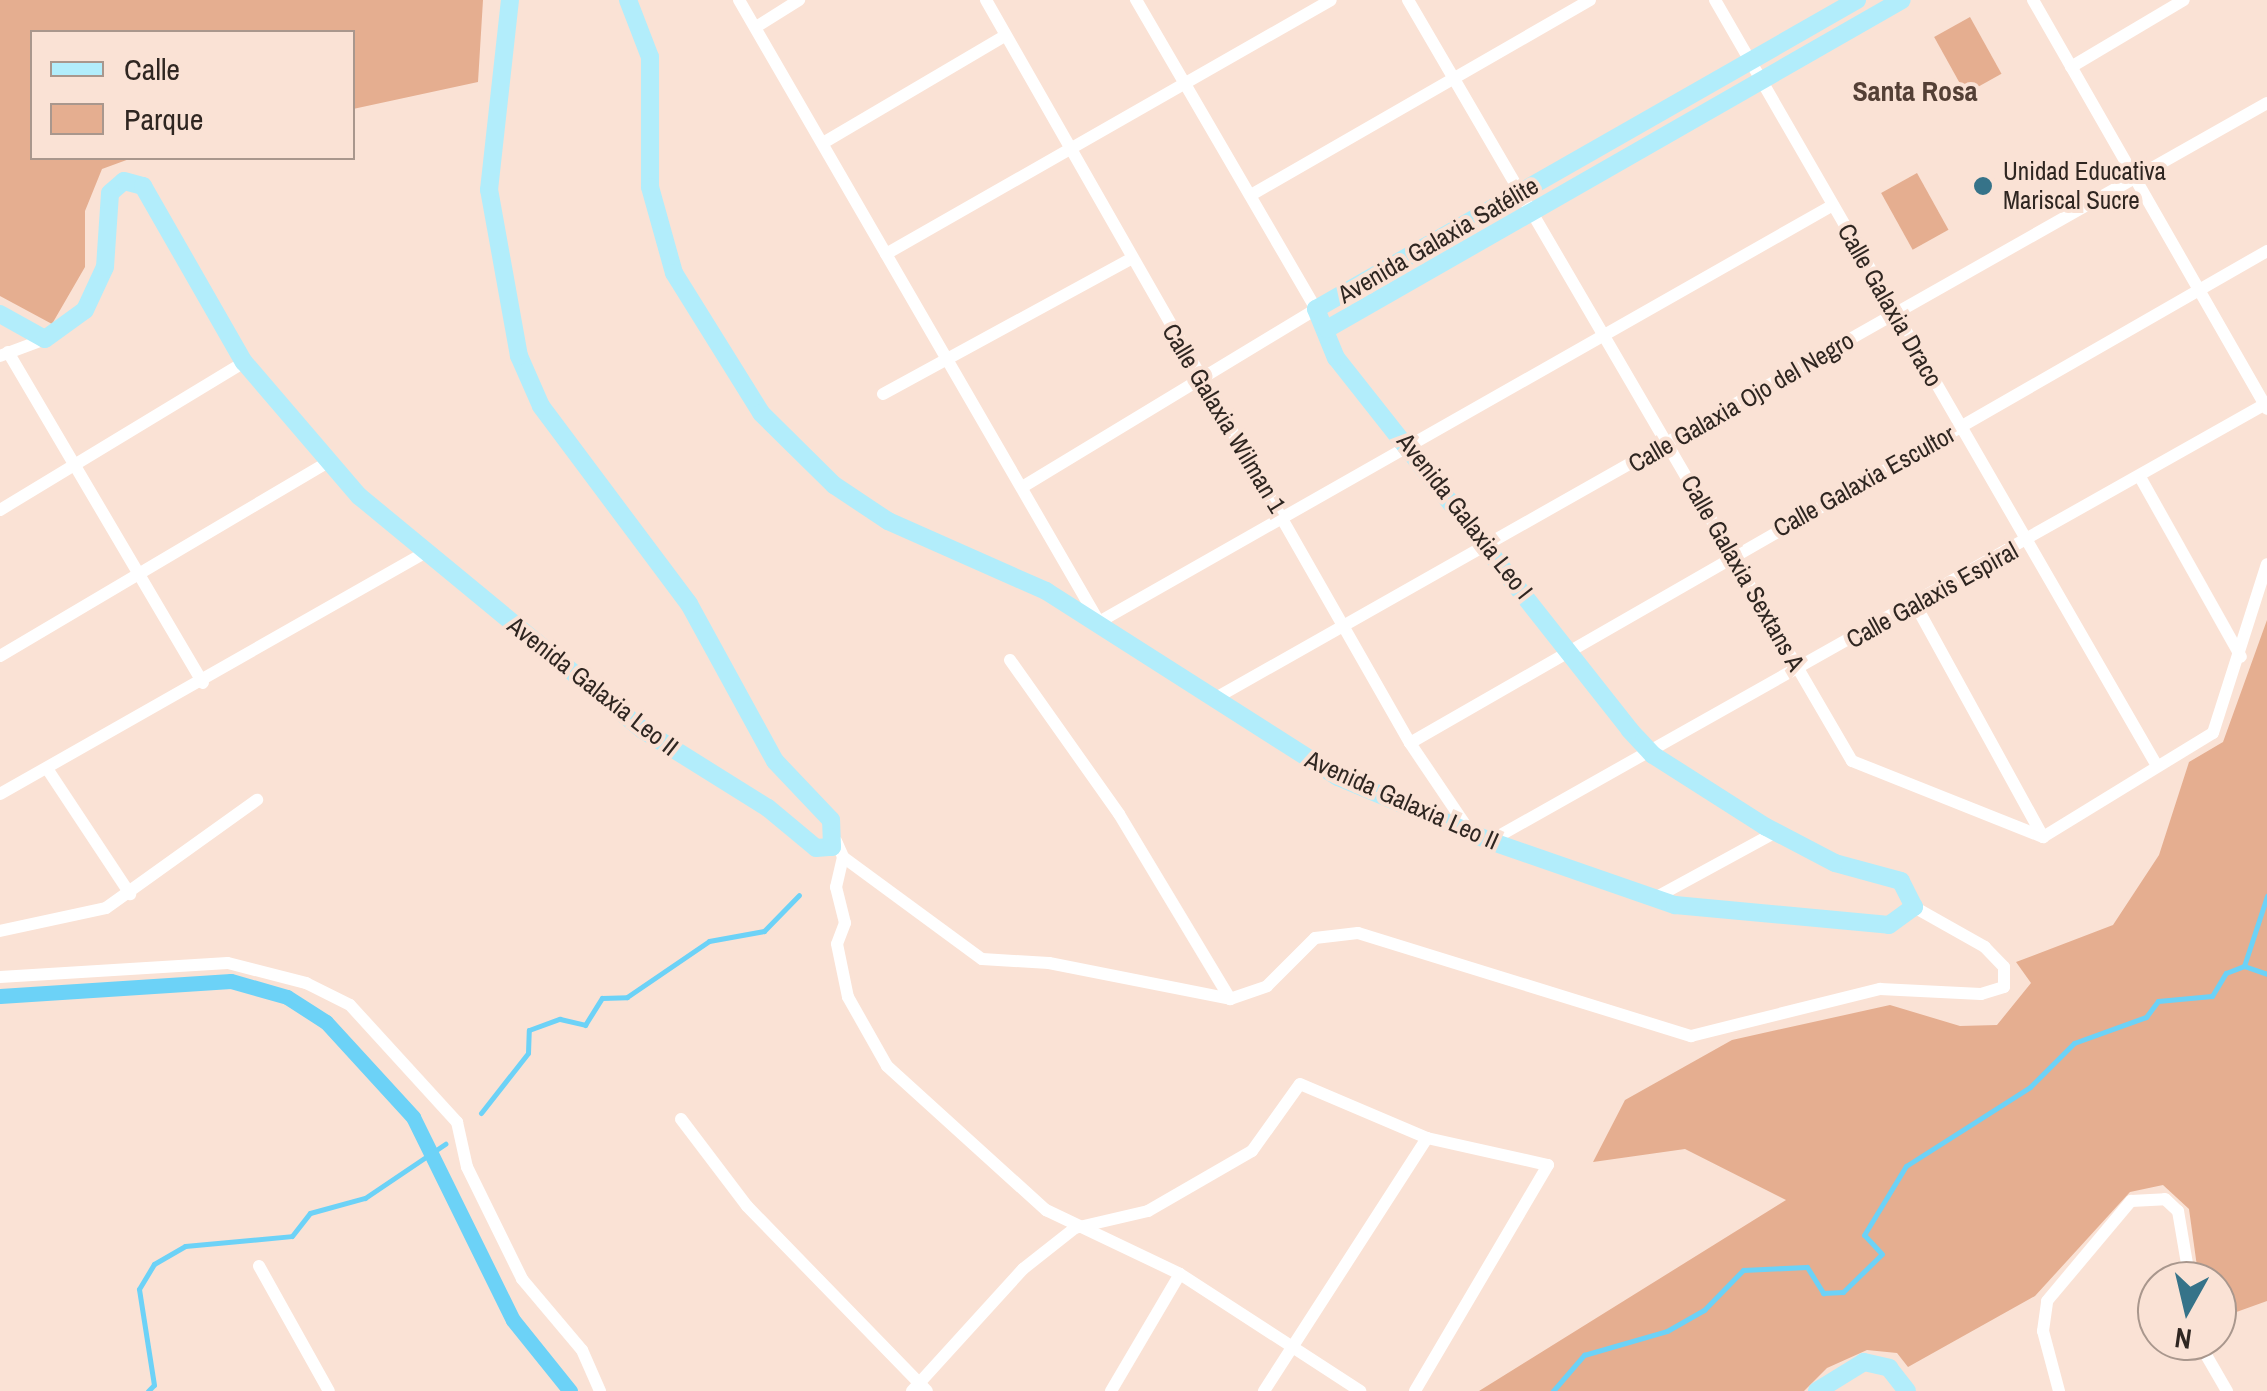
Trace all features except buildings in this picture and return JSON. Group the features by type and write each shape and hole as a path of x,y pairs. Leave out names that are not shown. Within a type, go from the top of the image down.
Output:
{"street":[{"path":"510,0 489,190 506,300 529,382 689,604 741,710 792,783 831,820 840,849 836,887 845,923 837,944 864,1031 887,1066 1075,1228 1180,1274 1360,1391"},
{"name":"Avenida Galaxia Leo II","path":"628,0 650,57 650,186 661,239 761,413 834,485 888,522 1099,622 1338,777 1490,841 1653,899 1735,915 1888,925 1914,908"},
{"path":"739,0 1024,486 1099,622 1603,330 1833,205"},
{"path":"756,27 799,0"},
{"name":"Calle Galaxia Wilman 1","path":"986,0 1129,260 1204,382 1410,743 1470,832"},
{"name":"Avenida Galaxia Leo I","path":"1136,0 1316,309 1336,358 1654,755 1776,832 1835,863 1901,881 1914,908"},
{"path":"886,254 1331,0"},
{"name":"Calle Galaxia Sextans A","path":"1408,0 1534,210 1852,761 2043,837"},
{"path":"1251,195 1590,0"},
{"name":"Calle Galaxia Draco","path":"1714,0 2157,766"},
{"name":"Avenida Galaxia Satélite","path":"1024,486 1204,382 1316,309 1858,0"},
{"name":"Avenida Galaxia Satélite","path":"1327,329 1902,0"},
{"path":"2032,0 2202,288 2266,406"},
{"path":"2070,67 2184,0"},
{"path":"823,143 1005,36"},
{"name":"Calle Galaxia Ojo del Negro","path":"1214,700 1346,629 1486,542 1670,444 2267,103"},
{"name":"Avenida Galaxia Leo II","path":"44,339 85,310 104,267 110,192 134,181 151,195 244,362 328,462 426,553 668,748 768,808 816,848 840,849"},
{"name":"Calle Galaxia Escultor","path":"1410,743 2267,252"},
{"path":"883,394 1129,260"},
{"path":"0,314 44,339"},
{"path":"44,339 4,354 77,466 203,683"},
{"path":"0,510 244,362"},
{"name":"Calle Galaxis Espiral","path":"1490,841 1654,755 2266,406"},
{"path":"0,656 328,462"},
{"path":"2140,477 2241,657"},
{"path":"0,794 203,683 426,553"},
{"path":"1915,604 2043,837 2213,734 2241,657 2267,564"},
{"path":"1010,660 1120,814 1230,999"},
{"path":"48,770 130,894"},
{"path":"0,931 106,908 257,800"},
{"path":"1653,899 1776,832"},
{"path":"840,849 982,959 1049,963 1230,999 1267,986 1316,938 1358,933 1691,1036 1880,989 1981,994 2004,988 2004,967 1985,947 1914,908"},
{"path":"0,977 228,963 306,983 350,1005 456,1122 467,1166 522,1278 582,1350 598,1390"},
{"path":"682,1119 770,1233 920,1389 1024,1269 1075,1228 1148,1211 1252,1151 1300,1084 1428,1138 1548,1164 1415,1391"},
{"path":"1264,1391 1428,1138"},
{"path":"2059,1391 2044,1331 2047,1301 2132,1201 2165,1200 2178,1211 2187,1261"},
{"path":"259,1266 330,1391"},
{"path":"1111,1391 1180,1274"},
{"path":"2210,1361 2227,1391"},
{"path":"1817,1391 1864,1362 1889,1368 1907,1391"}],"green space":[{"path":"0,0 483,0 478,82 355,109 355,30 30,30 30,160 127,160 102,169 85,211 85,267 52,324 0,296"},
{"path":"1970,17 2002,74 1966,94 1934,37"},
{"path":"1917,173 1949,230 1913,250 1881,193"},
{"path":"2267,620 2267,1301 2237,1312 2237,1261 2196,1261 2189,1209 2163,1185 2130,1192 2035,1296 1908,1367 1897,1353 1867,1350 1827,1368 1804,1391 1479,1391 1786,1200 1685,1149 1593,1162 1625,1100 1732,1040 1890,1005 1960,1026 1997,1025 2031,983 2016,962 2113,925 2159,855 2189,762 2223,742"}],"waterway":[{"path":"481,1113 528,1053 529,1030 560,1019 585,1025 602,998 627,997 709,941 764,931 799,895"},
{"path":"1553,1391 1584,1355 1667,1331 1704,1310 1743,1270 1807,1267 1823,1293 1843,1292 1882,1254 1864,1235 1906,1166 2030,1087 2074,1043 2146,1017 2158,1001 2212,996 2226,973 2244,966 2267,896"},
{"path":"2244,966 2267,974"},
{"path":"0,996 231,981 287,997 326,1022 413,1117 513,1320 570,1391"},
{"path":"148,1391 154,1385 139,1289 154,1264 185,1246 292,1236 310,1213 365,1198 445,1144"}],"place":[{"name":"Unidad Educativa Mariscal Sucre","path":"1983,186"}],"district":[{"name":"Santa Rosa","path":"1915,91"}]}
